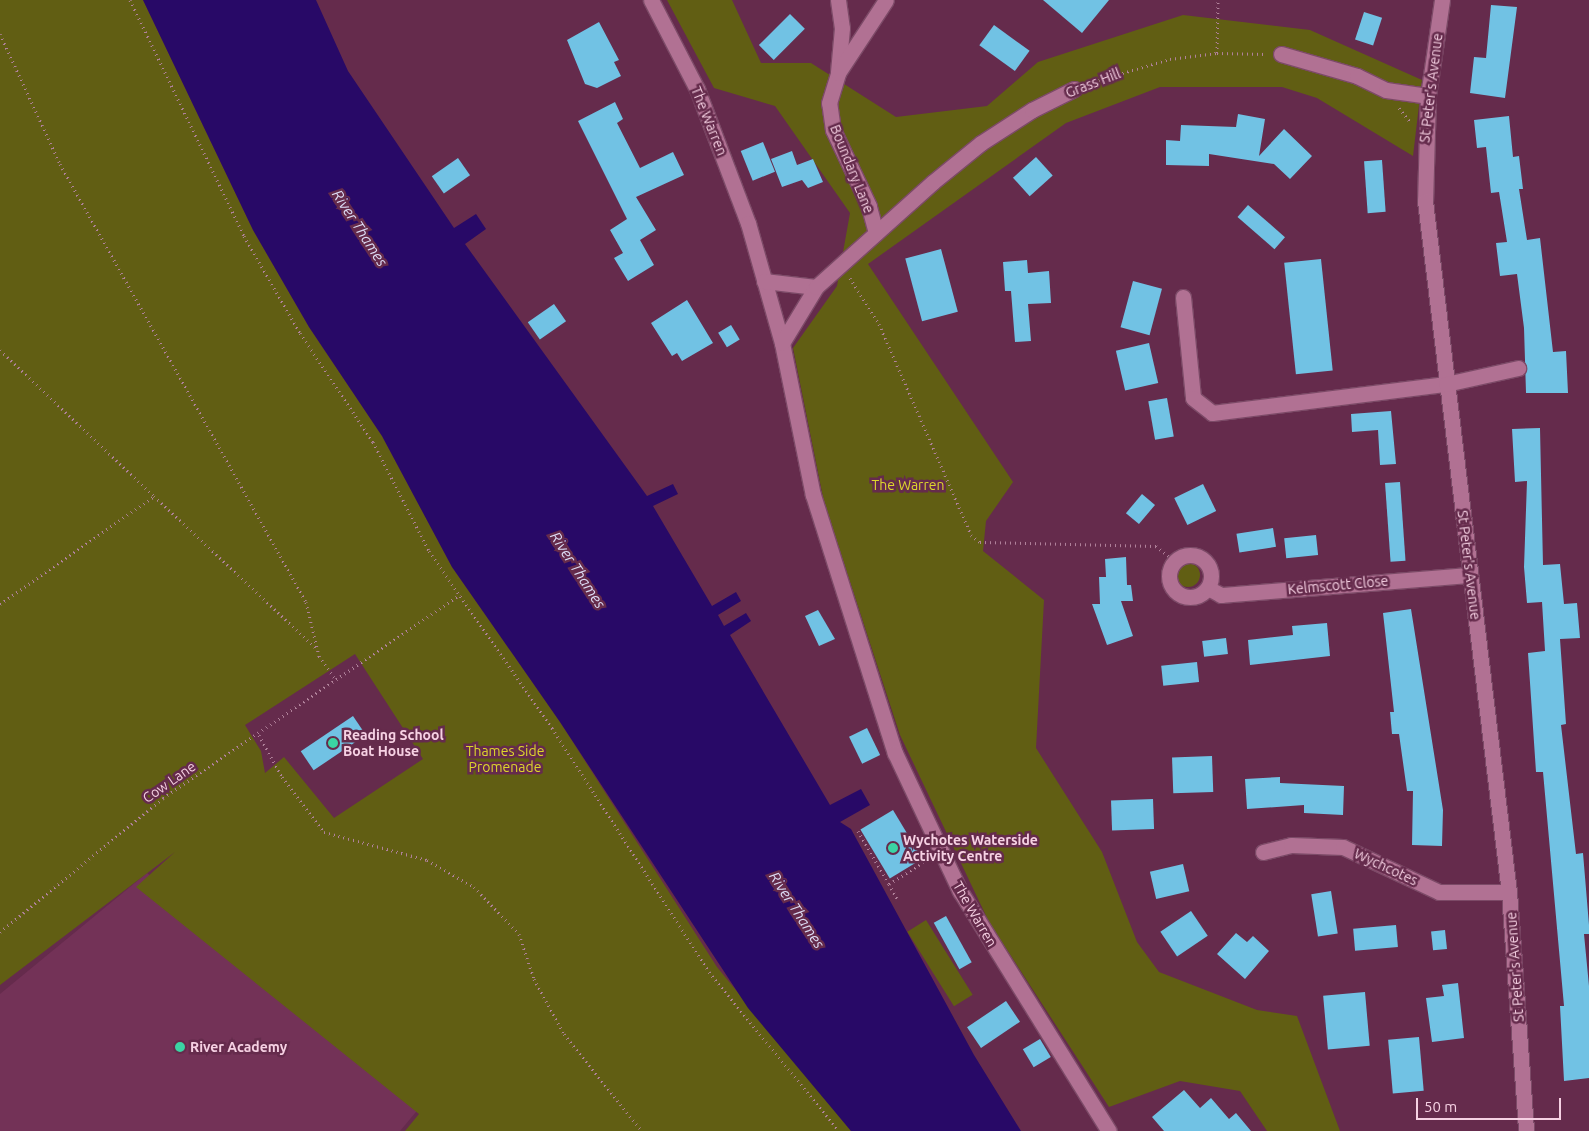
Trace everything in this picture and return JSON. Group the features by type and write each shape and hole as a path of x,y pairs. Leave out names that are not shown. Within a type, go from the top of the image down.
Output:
{"street":[{"name":"The Warren","path":"651,0 697,90 748,223 782,343 814,495 895,754 960,891 1109,1131"},
{"path":"838,0 842,28 838,73"},
{"name":"Boundary Lane","path":"876,233 869,206 833,130 829,104 838,73 886,0"},
{"name":"St Peter's Avenue","path":"1442,0 1428,96 1424,142 1425,201 1509,892 1526,1131"},
{"path":"1281,54 1357,76 1386,90 1428,96"},
{"name":"Grass Hill","path":"782,343 816,286 876,233 981,143 1032,110 1074,89"},
{"path":"764,281 816,286"},
{"path":"1183,297 1193,398 1212,414 1446,384 1518,368"},
{"path":"1188,555 1201,558 1210,568 1208,588 1190,598 1177,592 1169,573 1176,561 1188,555"},
{"name":"Kelmscott Close","path":"1208,588 1221,595 1470,575"},
{"name":"Wychcotes","path":"1263,852 1291,845 1343,847 1439,892 1509,892"}],"path":[{"path":"130,0 244,236 300,333 373,442 429,551 552,728 709,972 839,1131"},
{"path":"1217,53 1218,0"},
{"path":"0,34 60,164 306,602 318,649 336,680"},
{"name":"Grass Hill","path":"1074,89 1120,72 1217,53 1281,54"},
{"path":"1386,90 1424,142"},
{"path":"841,264 879,324 971,535 980,542 1156,546 1176,561"},
{"path":"0,350 318,649"},
{"path":"0,604 154,496"},
{"name":"Cow Lane","path":"0,932 163,798 460,595"},
{"path":"259,734 282,777 324,832 428,860 474,887 519,934 534,979 564,1034 642,1131"},
{"path":"858,831 898,900"},
{"path":"911,834 915,840"},
{"path":"889,884 928,861"}],"shaded area":[{"name":"River Academy","path":"147,873 426,1100 400,1131 0,1131 0,994"}],"green space":[{"name":"Thames Side Promenade","path":"0,0 143,0 253,230 309,327 382,436 452,567 560,722 717,967 851,1131 405,1131 419,1114 136,887 175,852 0,985","holes":["355,654 423,759 334,818 284,757 265,773 261,751 245,725"]},
{"name":"The Warren","path":"667,0 732,0 761,63 811,63 896,117 987,106 1038,62 1183,15 1310,30 1422,80 1413,156 1317,98 1282,87 1160,87 1066,123 868,264 1013,482 986,521 983,551 1044,600 1036,748 1102,852 1137,942 1159,972 1257,1010 1297,1016 1340,1131 1267,1131 1240,1091 1180,1081 1109,1107 989,922 900,735 824,502 793,348 837,286 850,213 775,106 714,88"},
{"path":"1188,563 1197,566 1200,575 1197,584 1188,587 1179,584 1176,575 1179,566"},
{"path":"926,920 973,995 954,1006 907,932"}],"water":[{"name":"River Thames","path":"143,0 316,0 348,71 454,228 476,214 486,229 465,244 647,496 673,484 678,494 653,506 712,606 736,592 741,601 718,615 724,626 746,613 751,621 730,635 830,805 861,789 870,805 840,822 851,829 974,1055 1021,1131 851,1131 748,1008 560,722 452,567 382,436 309,327 253,230"}],"building":[{"path":"1043,0 1109,0 1082,33"},
{"path":"1491,5 1517,7 1505,98 1470,93 1474,57 1486,58"},
{"path":"1364,12 1382,18 1373,45 1355,40"},
{"path":"790,14 805,29 774,60 759,45"},
{"path":"599,22 619,60 614,62 621,76 597,88 585,84 567,40"},
{"path":"994,25 1030,51 1015,71 979,45"},
{"path":"615,102 623,119 617,123 640,168 673,152 684,175 636,197 656,230 640,240 654,265 628,281 614,258 623,253 610,230 627,219 578,121"},
{"path":"1238,114 1265,119 1259,156 1284,129 1312,156 1290,179 1274,164 1209,154 1209,166 1166,165 1166,140 1180,141 1181,125 1236,127"},
{"path":"1509,116 1513,157 1519,156 1523,189 1519,189 1527,240 1540,238 1553,352 1566,351 1568,393 1526,393 1524,328 1517,274 1500,276 1496,243 1507,242 1499,192 1491,193 1486,147 1477,148 1474,120"},
{"path":"763,142 775,172 753,181 741,151"},
{"path":"792,151 797,165 813,159 823,182 808,188 802,180 782,187 771,159"},
{"path":"1036,157 1053,176 1030,196 1013,178"},
{"path":"458,158 470,175 444,194 432,176"},
{"path":"1382,160 1386,212 1368,213 1364,161"},
{"path":"1248,205 1285,237 1274,249 1238,217"},
{"path":"941,249 958,312 922,321 905,259"},
{"path":"1321,259 1333,370 1296,374 1284,263"},
{"path":"1027,260 1028,273 1049,271 1051,303 1028,304 1031,341 1015,342 1011,291 1005,291 1003,262"},
{"path":"1133,281 1162,289 1150,335 1121,327"},
{"path":"687,300 713,343 682,361 677,353 672,356 651,323"},
{"path":"554,304 566,321 540,340 528,322"},
{"path":"731,325 740,340 727,347 718,333"},
{"path":"1149,343 1158,383 1125,391 1116,351"},
{"path":"1167,398 1174,436 1155,440 1148,401"},
{"path":"1391,411 1396,464 1380,465 1378,430 1352,432 1351,414"},
{"path":"1540,428 1543,565 1560,564 1564,604 1577,603 1580,638 1560,639 1566,724 1561,725 1576,854 1583,853 1589,925 1589,934 1584,934 1589,986 1589,1078 1564,1081 1560,1006 1564,1006 1543,772 1536,772 1528,653 1545,651 1542,602 1527,603 1524,567 1527,481 1515,482 1512,429"},
{"path":"1400,482 1406,561 1391,562 1385,483"},
{"path":"1203,484 1216,511 1187,525 1174,498"},
{"path":"1142,494 1155,505 1139,524 1126,513"},
{"path":"1273,528 1276,547 1239,553 1236,534"},
{"path":"1316,535 1318,555 1286,558 1284,538"},
{"path":"1126,557 1127,585 1131,585 1133,601 1121,601 1133,636 1107,645 1092,604 1100,604 1099,577 1106,577 1105,559"},
{"path":"1411,609 1443,810 1442,846 1412,845 1413,791 1407,791 1399,734 1392,734 1390,712 1394,712 1383,613"},
{"path":"818,610 835,639 819,646 805,616"},
{"path":"1327,623 1330,656 1250,665 1248,640 1293,635 1292,626"},
{"path":"1226,638 1228,654 1204,657 1202,641"},
{"path":"1197,662 1199,682 1163,686 1161,666"},
{"name":"Reading School Boat House","path":"353,716 366,735 314,770 301,751"},
{"path":"867,728 880,755 862,764 849,737"},
{"path":"1212,756 1213,792 1173,793 1172,757"},
{"path":"1280,777 1280,783 1344,786 1343,815 1304,813 1304,805 1247,809 1245,779"},
{"path":"1153,799 1154,829 1112,830 1111,800"},
{"name":"Wychotes Waterside Activity Centre","path":"893,810 922,859 890,878 860,830"},
{"path":"1183,864 1189,891 1156,899 1150,872"},
{"path":"1331,891 1338,933 1318,937 1311,894"},
{"path":"1191,911 1208,936 1177,957 1160,932"},
{"path":"946,916 972,962 959,969 934,923"},
{"path":"1396,925 1398,947 1355,951 1353,929"},
{"path":"1445,930 1447,949 1433,950 1431,931"},
{"path":"1236,933 1247,942 1253,936 1269,951 1245,979 1217,954"},
{"path":"1458,983 1464,1038 1432,1042 1426,998 1444,996 1442,985"},
{"path":"1365,992 1370,1046 1328,1049 1323,996"},
{"path":"1006,1001 1020,1022 981,1048 967,1027"},
{"path":"1419,1037 1424,1091 1393,1093 1388,1040"},
{"path":"1040,1039 1051,1057 1034,1067 1023,1049"},
{"path":"1184,1090 1200,1108 1211,1098 1229,1119 1236,1113 1251,1131 1164,1131 1152,1117"}],"place":[{"name":"Reading School Boat House","path":"333,743"},
{"name":"Wychotes Waterside Activity Centre","path":"893,848"},
{"name":"River Academy","path":"180,1047"}]}
